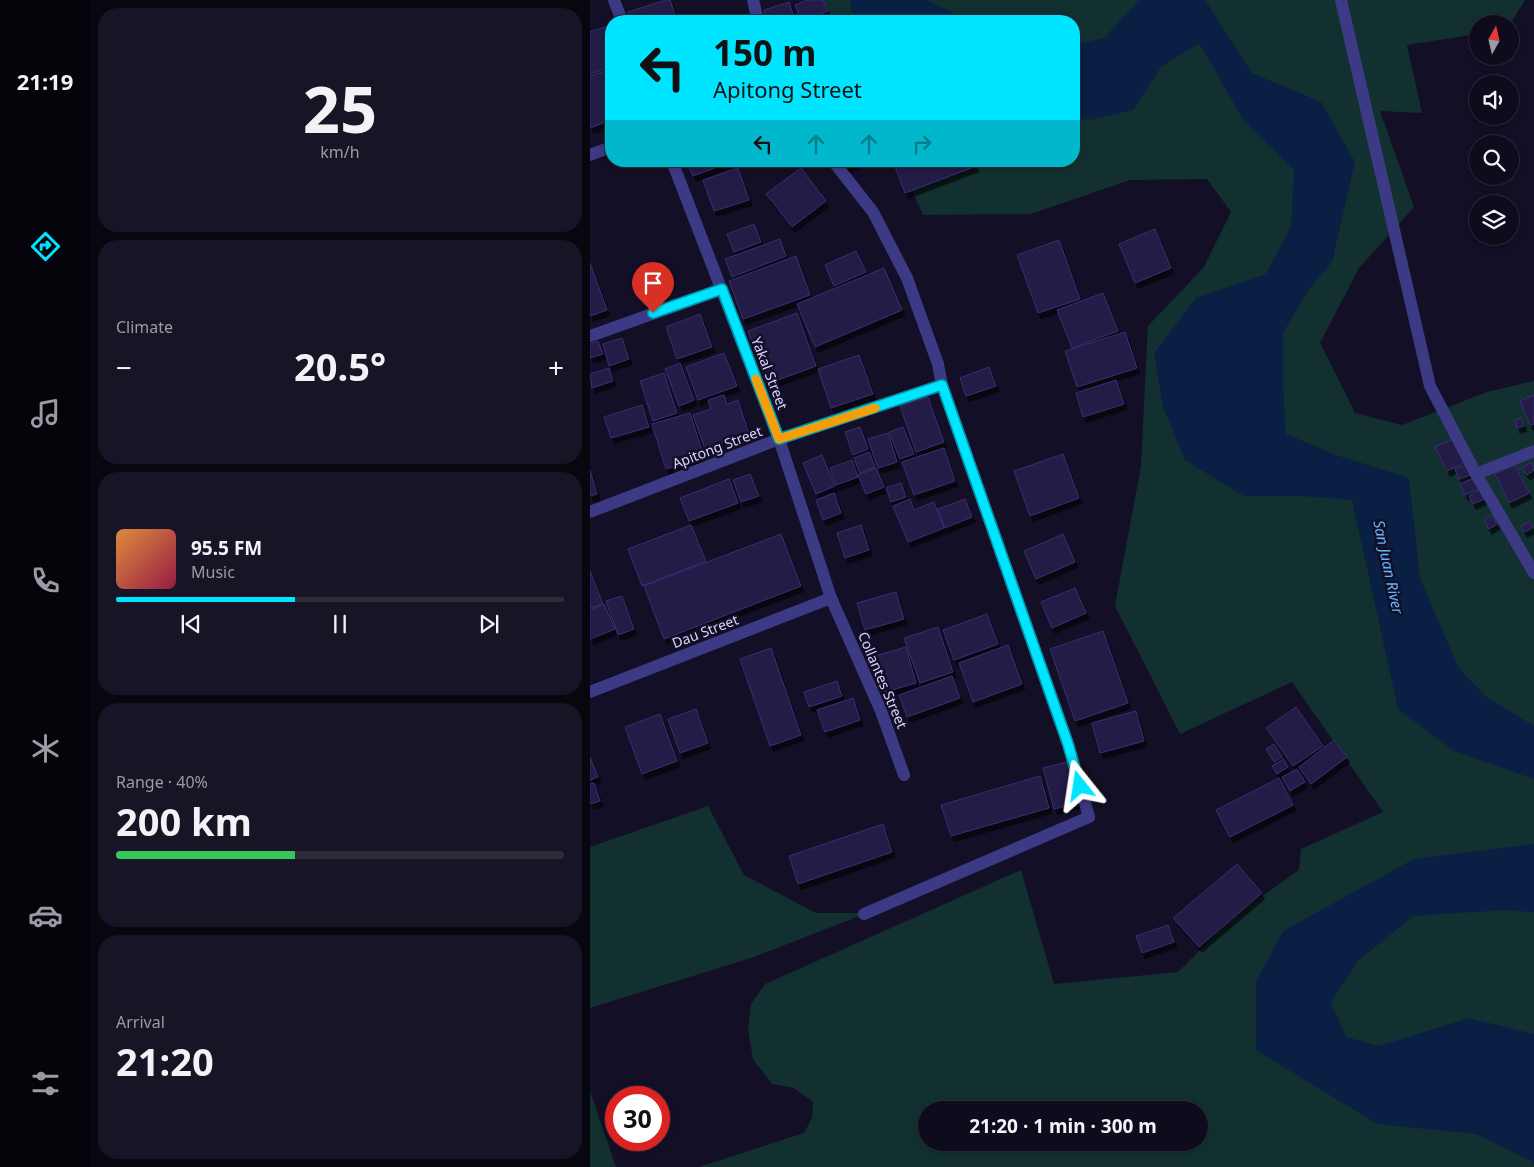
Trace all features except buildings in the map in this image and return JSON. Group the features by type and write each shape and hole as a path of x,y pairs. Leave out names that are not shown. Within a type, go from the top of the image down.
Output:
{"street":[{"path":"614,0 620,15"},
{"path":"753,0 757,15"},
{"path":"1341,0 1430,386 1476,474 1534,573"},
{"path":"590,155 605,150"},
{"name":"Yakal Street","path":"674,167 779,439 831,598"},
{"path":"838,167 873,212 907,278 935,355 942,385 1068,744 1089,817 864,914"},
{"path":"590,336 722,289"},
{"name":"Apitong Street","path":"590,512 779,439 942,385"},
{"path":"1476,474 1534,452"},
{"name":"Dau Street","path":"590,692 831,598"},
{"name":"Collantes Street","path":"831,598 881,711 904,775"}],"green space":[{"path":"822,0 1525,0 1516,15 1469,15 1469,35 1407,45 1422,113 1380,111 1414,207 1359,268 1320,343 1355,413 1402,425 1487,392 1534,381 1534,1167 699,1167 804,1133 812,1118 813,1102 794,1088 772,1084 753,1059 748,1029 751,1004 765,984 1021,870 1054,984 1178,972 1234,916 1299,870 1301,849 1383,812 1292,682 1180,734 1115,606 1141,466 1148,326 1204,267 1231,212 1207,179 1130,180 1031,214 923,215 902,167 1080,167 1080,15 830,15"},
{"path":"708,806 744,875 816,913 867,913 754,957 590,1008 590,847"},
{"path":"590,1091 605,1135 605,1151 611,1151 616,1167 590,1167"}],"water":[{"path":"850,0 926,0 957,15 855,15 851,10"},
{"name":"San Juan River","path":"1141,0 1205,0 1252,73 1321,102 1355,162 1332,262 1309,289 1283,333 1283,387 1286,434 1336,455 1409,478 1420,578 1458,667 1485,696 1534,726 1534,779 1454,751 1398,709 1352,500 1301,496 1244,496 1185,460 1163,407 1154,353 1196,298 1266,274 1291,226 1294,170 1244,121 1199,43 1161,67 1133,110 1090,120 1080,119 1080,44 1104,38"},
{"path":"1534,844 1534,912 1505,910 1413,916 1358,961 1331,1002 1346,1037 1379,1046 1469,1018 1534,1034 1534,1167 1533,1162 1476,1134 1377,1124 1256,1050 1256,982 1283,931 1414,859"}],"slow traffic":[{"path":"756,379 779,439 875,408"}],"route":[{"path":"653,313 722,289 779,439 942,385 1068,744 1080,786"}]}
